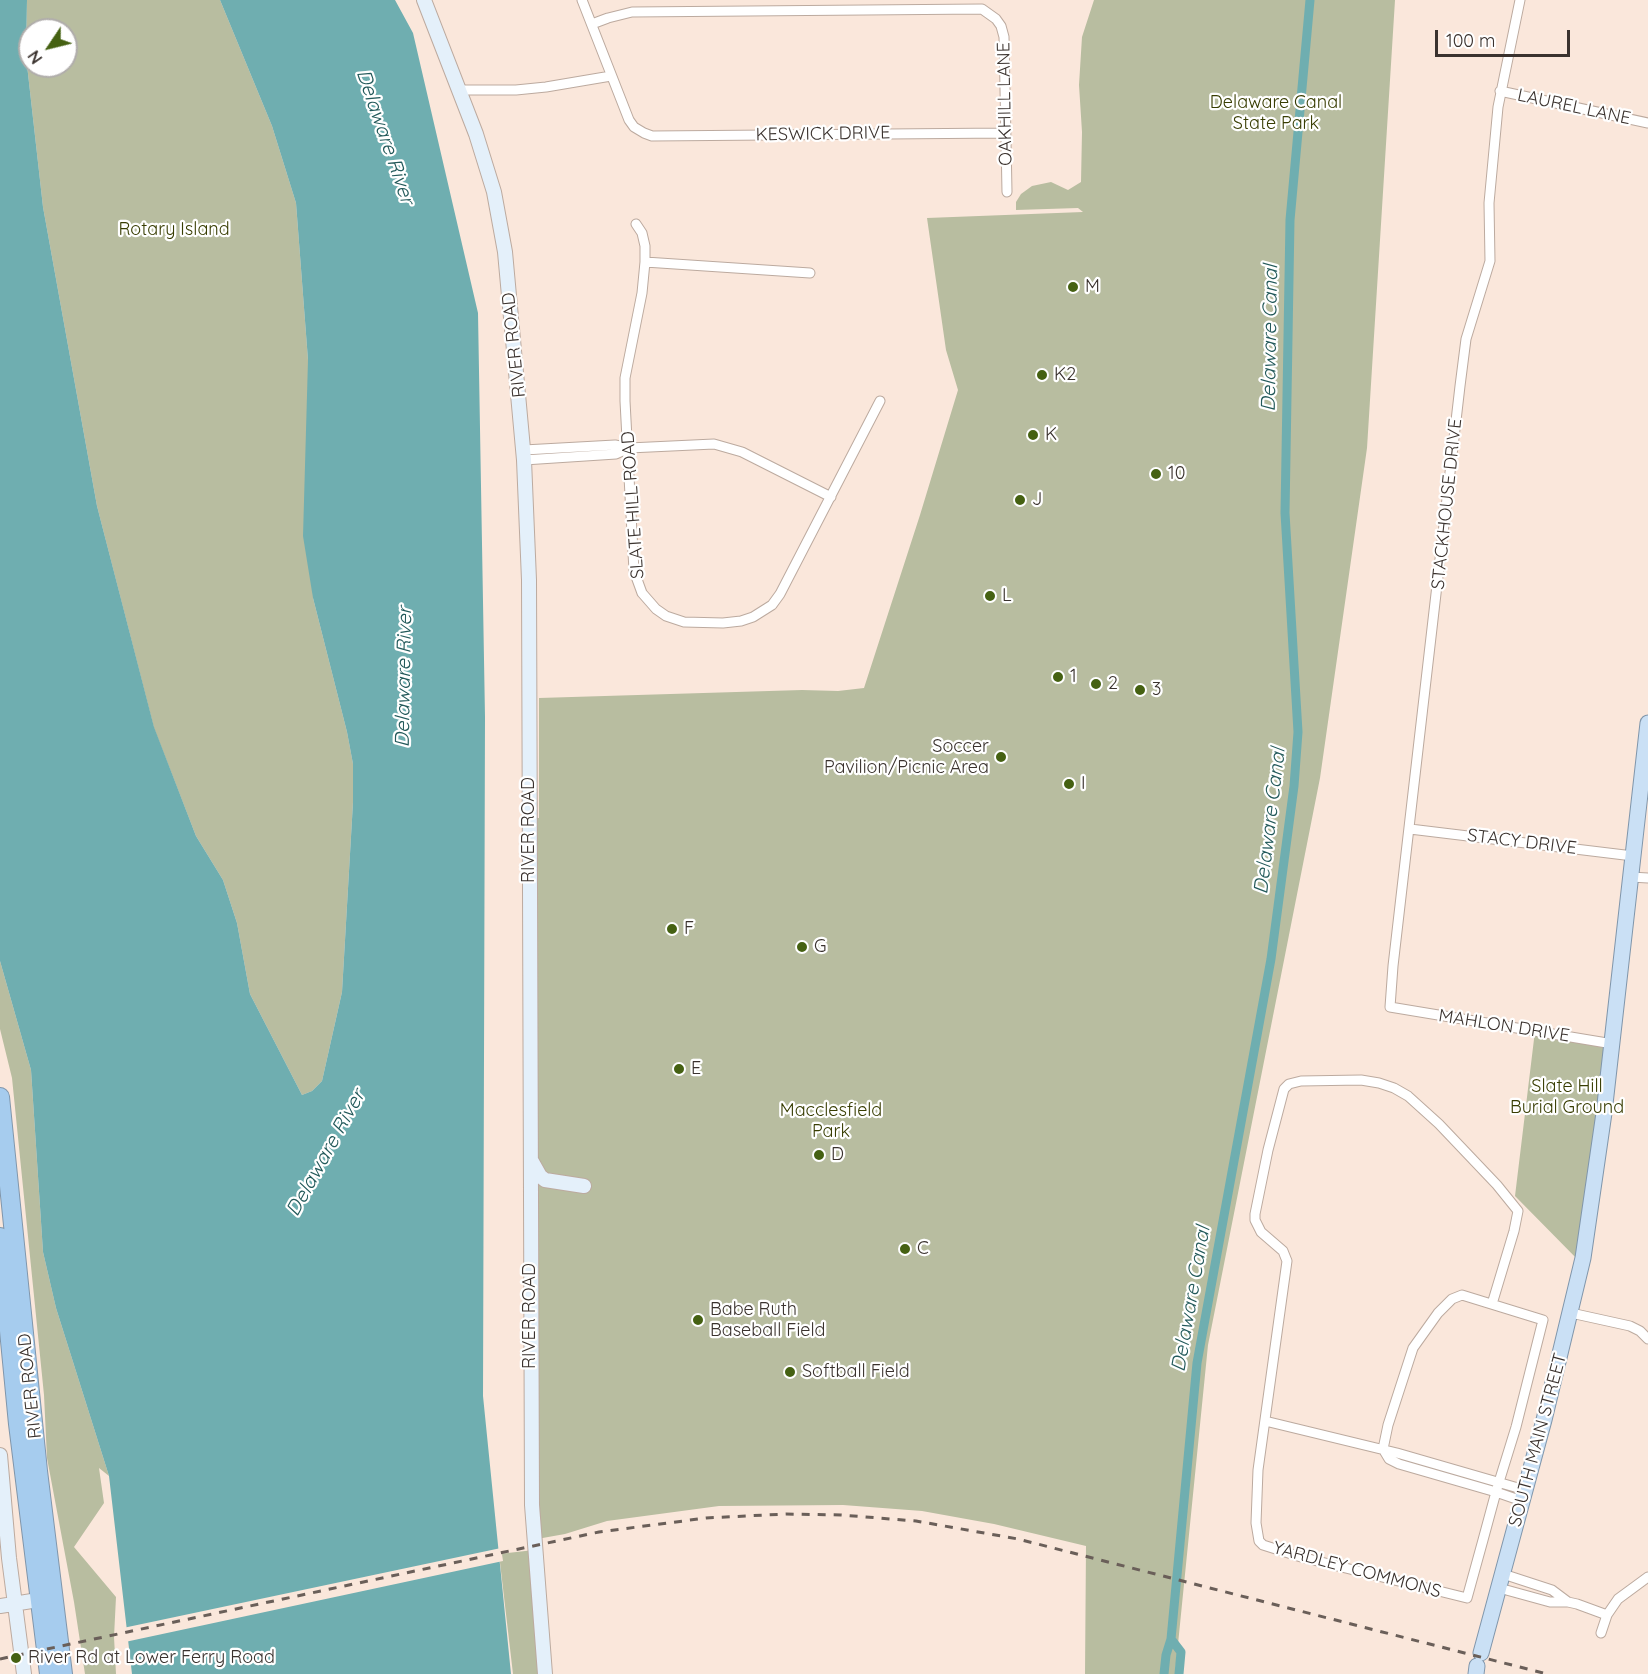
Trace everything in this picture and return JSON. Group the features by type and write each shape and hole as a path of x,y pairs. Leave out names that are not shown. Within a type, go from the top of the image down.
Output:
{"highway":[{"name":"RIVER ROAD","path":"0,1097 45,1595 49,1674"},
{"name":"RIVER ROAD","path":"0,1237 18,1425 45,1595 63,1674"}],"main road":[{"name":"RIVER ROAD","path":"424,0 488,170 500,222 524,455 529,580 532,1505 545,1674"},
{"name":"SOUTH MAIN STREET","path":"1478,1664 1571,1313 1588,1226 1613,1044 1648,723"},
{"path":"530,1158 540,1176 546,1180 584,1186 530,1186"},
{"path":"0,1455 24,1674"},
{"path":"0,1582 11,1570"},
{"path":"0,1606 45,1595"}],"street":[{"path":"459,90 516,90 611,76 582,0"},
{"name":"STACKHOUSE DRIVE","path":"1396,1008 1390,1007 1393,966 1466,339 1490,261 1489,203 1500,91 1520,0"},
{"name":"OAKHILL LANE","path":"592,24 632,12 974,8 989,12 996,19 1004,37 1007,192"},
{"name":"KESWICK DRIVE","path":"611,76 629,120 641,132 652,136 1005,133"},
{"name":"LAUREL LANE","path":"1500,91 1648,123"},
{"name":"SLATE HILL ROAD","path":"636,224 642,233 645,262 642,293 625,378 634,572 648,602 656,609 666,616 684,622 704,624 741,621 765,610 780,594 880,400"},
{"path":"645,262 810,273"},
{"path":"524,455 616,454 629,448 698,444 728,448 759,459 831,497"},
{"name":"STACY DRIVE","path":"1410,829 1633,856"},
{"path":"1631,877 1648,878"},
{"name":"MAHLON DRIVE","path":"1396,1008 1613,1044"},
{"name":"YARDLEY COMMONS","path":"1383,1449 1388,1425 1410,1355 1438,1313 1452,1299 1462,1295 1543,1320 1516,1427 1467,1598 1263,1545 1259,1541 1256,1523 1258,1470 1287,1261 1283,1251 1261,1232 1255,1220 1255,1214 1278,1105 1284,1089 1289,1084 1301,1081 1361,1080 1394,1088 1408,1096 1439,1124 1497,1185 1518,1211 1492,1304"},
{"path":"1571,1313 1630,1326 1640,1331 1648,1339"},
{"path":"1266,1421 1383,1449 1524,1496"},
{"path":"1601,1633 1606,1615 1618,1599 1648,1578"},
{"path":"1501,1581 1550,1602 1568,1602"},
{"path":"1501,1581 1552,1590 1568,1602 1606,1615"}],"green space":[{"name":"Rotary Island","path":"27,0 220,0 272,126 296,203 308,360 313,598 353,764 353,802 342,992 322,1081 312,1091 302,1095 250,994 237,923 223,880 196,836 154,728 97,506 43,207 28,78 78,78 78,18 27,18"},
{"name":"Macclesfield Park","path":"1094,0 1395,0 1367,448 1320,778 1208,1345 1175,1674 1085,1674 1086,1546 994,1524 922,1511 843,1505 719,1506 607,1521 565,1534 537,1539 534,818 539,818 539,698 802,690 838,691 864,688 958,390 946,350 927,218 1083,212 1078,208 1016,210 1016,202 1021,194 1032,186 1051,182 1068,190 1081,182 1082,132 1079,85 1082,37"},
{"path":"0,961 31,1070 43,1252 56,1308 109,1476 99,1468 104,1503 74,1547 116,1597 114,1637 116,1674 85,1674 47,1458 44,1395 12,1078 0,1029"},
{"name":"Slate Hill Burial Ground","path":"1535,1031 1613,1044 1582,1264 1515,1196"},
{"path":"534,1550 545,1674 513,1674 499,1554"}],"water":[{"name":"Delaware River","path":"0,0 27,0 27,18 18,18 18,78 28,78 43,207 97,506 154,727 196,836 223,880 237,923 250,994 302,1095 312,1091 322,1081 342,992 353,802 353,764 313,598 303,536 308,360 296,203 272,126 220,0 395,0 413,33 478,313 485,717 483,1396 511,1674 132,1674 109,1476 56,1308 43,1252 31,1070 0,961"}],"pier":[{"path":"501,1548 503,1561 125,1642 123,1628"}],"waterway":[{"name":"Delaware Canal","path":"1164,1674 1171,1639 1197,1363 1271,959 1294,786 1298,732 1285,513 1290,220 1310,0"},
{"name":"Delaware Canal","path":"1171,1639 1181,1652 1179,1674"}],"railway":[{"path":"0,1659 599,1532 706,1518 786,1514 841,1515 916,1521 1018,1539 1547,1674"}],"place":[{"name":"M","path":"1073,287"},
{"name":"K2","path":"1042,375"},
{"name":"K","path":"1033,435"},
{"name":"10","path":"1156,474"},
{"name":"J","path":"1020,500"},
{"name":"L","path":"990,596"},
{"name":"1","path":"1058,677"},
{"name":"2","path":"1096,684"},
{"name":"3","path":"1140,690"},
{"name":"Soccer Pavilion/Picnic Area","path":"1001,757"},
{"name":"I","path":"1069,784"},
{"name":"F","path":"672,929"},
{"name":"G","path":"802,947"},
{"name":"E","path":"679,1069"},
{"name":"D","path":"819,1155"},
{"name":"C","path":"905,1249"},
{"name":"Babe Ruth Baseball Field","path":"698,1320"},
{"name":"Softball Field","path":"790,1372"},
{"name":"River Rd at Lower Ferry Road","path":"16,1658"}],"park label":[{"name":"Delaware Canal State Park","path":"1276,113"}]}
